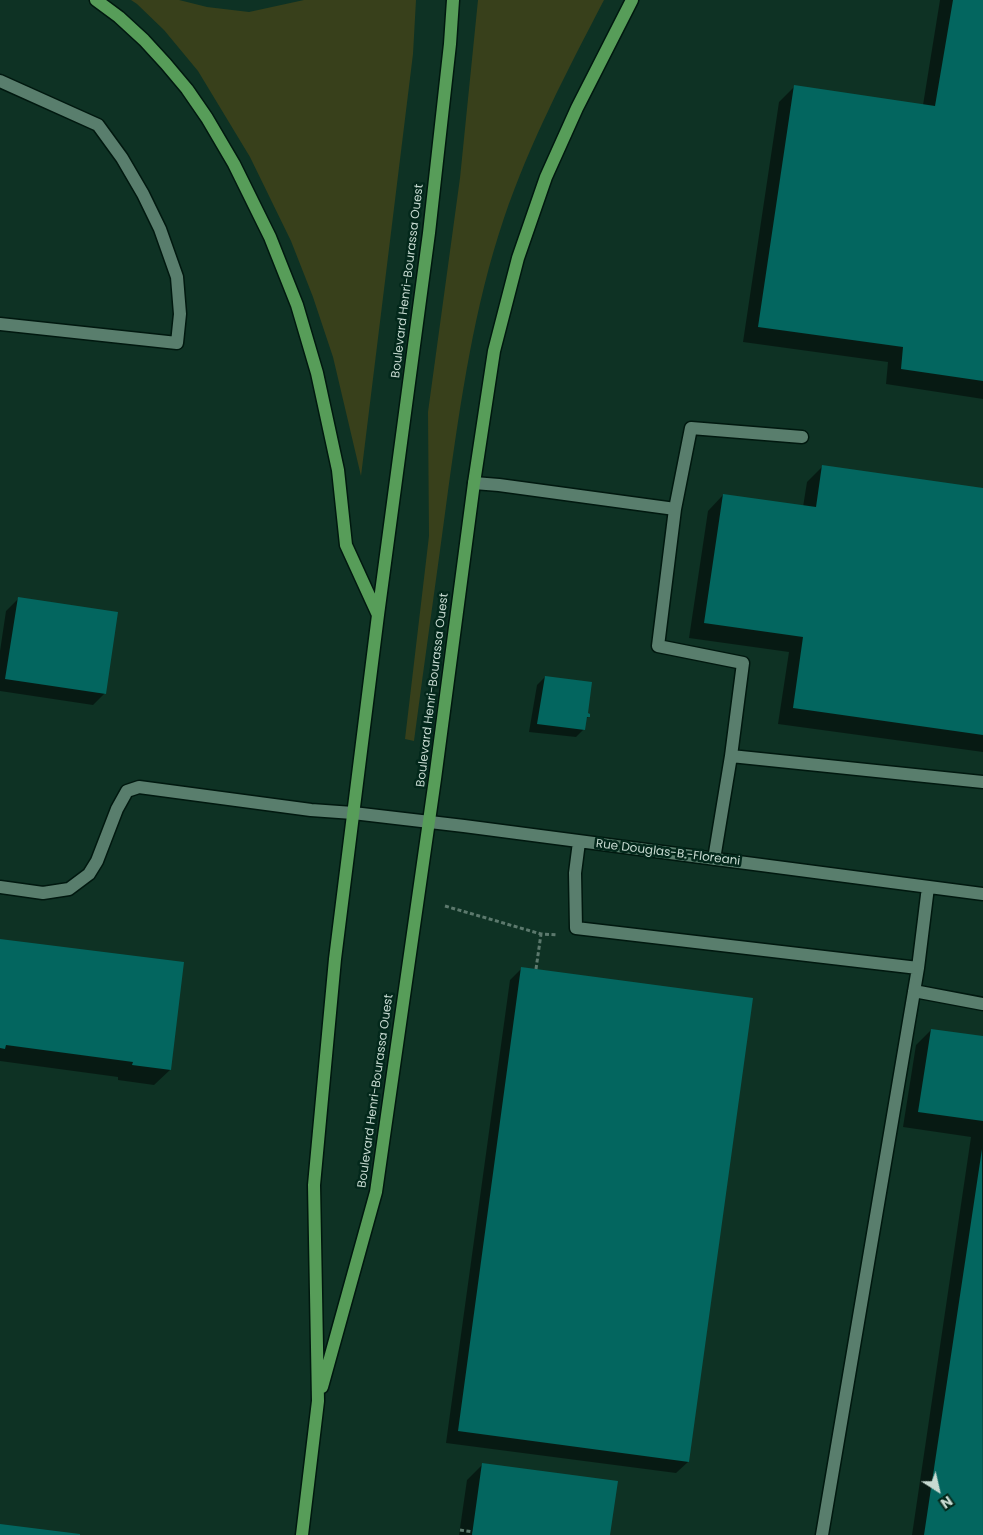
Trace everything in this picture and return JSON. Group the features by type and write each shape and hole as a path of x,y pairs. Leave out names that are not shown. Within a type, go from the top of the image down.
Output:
{"main road":[{"path":"96,0 144,40 187,89 207,118 234,164 270,237 297,305 318,373 338,470 346,544 378,615"},
{"name":"Boulevard Henri-Bourassa Ouest","path":"302,1535 318,1402 314,1185 334,969 378,615 429,233 453,0"},
{"name":"Boulevard Henri-Bourassa Ouest","path":"318,1402 376,1192 494,351 509,290 531,219 554,159 577,108 632,0"}],"street":[{"path":"0,81 98,125 122,158 143,194 160,230 177,277 180,314 177,343 0,324"},
{"path":"714,859 731,756 742,663 658,646 675,509 691,428 802,437"},
{"path":"474,483 675,509"},
{"path":"731,756 983,782"},
{"name":"Rue Douglas-B.-Floreani","path":"0,887 43,893 68,889 89,874 97,861 126,791 139,787 310,810 353,812 464,826 983,894"},
{"path":"579,842 576,873 576,928 918,968"},
{"path":"822,1535 918,968 928,887"},
{"path":"914,991 983,1004"}],"path":[{"path":"445,906 541,934 555,936"},
{"path":"536,969 541,934"},
{"path":"460,1530 473,1532"}],"green space":[{"path":"131,0 179,0 207,7 249,12 304,0 416,0 413,54 361,476 333,357 313,297 291,241 250,157 198,71 164,30"},
{"path":"478,0 604,0 563,80 525,162 504,218 484,285 458,422 414,741 405,739 429,536 428,412 460,178"}],"building":[{"path":"953,0 983,0 983,381 901,369 903,347 758,327 794,85 935,106"},
{"path":"822,465 983,488 983,735 793,708 803,637 704,623 723,494 816,507"},
{"path":"18,597 118,612 106,694 5,679"},
{"path":"545,676 592,682 588,713 590,717 587,717 585,730 537,724"},
{"path":"0,939 184,962 171,1070 132,1065 133,1062 6,1045 5,1049 0,1048"},
{"path":"521,967 753,998 689,1462 458,1431"},
{"path":"931,1029 983,1036 983,1121 918,1112"},
{"path":"982,1149 983,1535 924,1535"},
{"path":"482,1463 618,1481 610,1535 472,1535"},
{"path":"0,1524 80,1534 80,1535 0,1535"}]}
